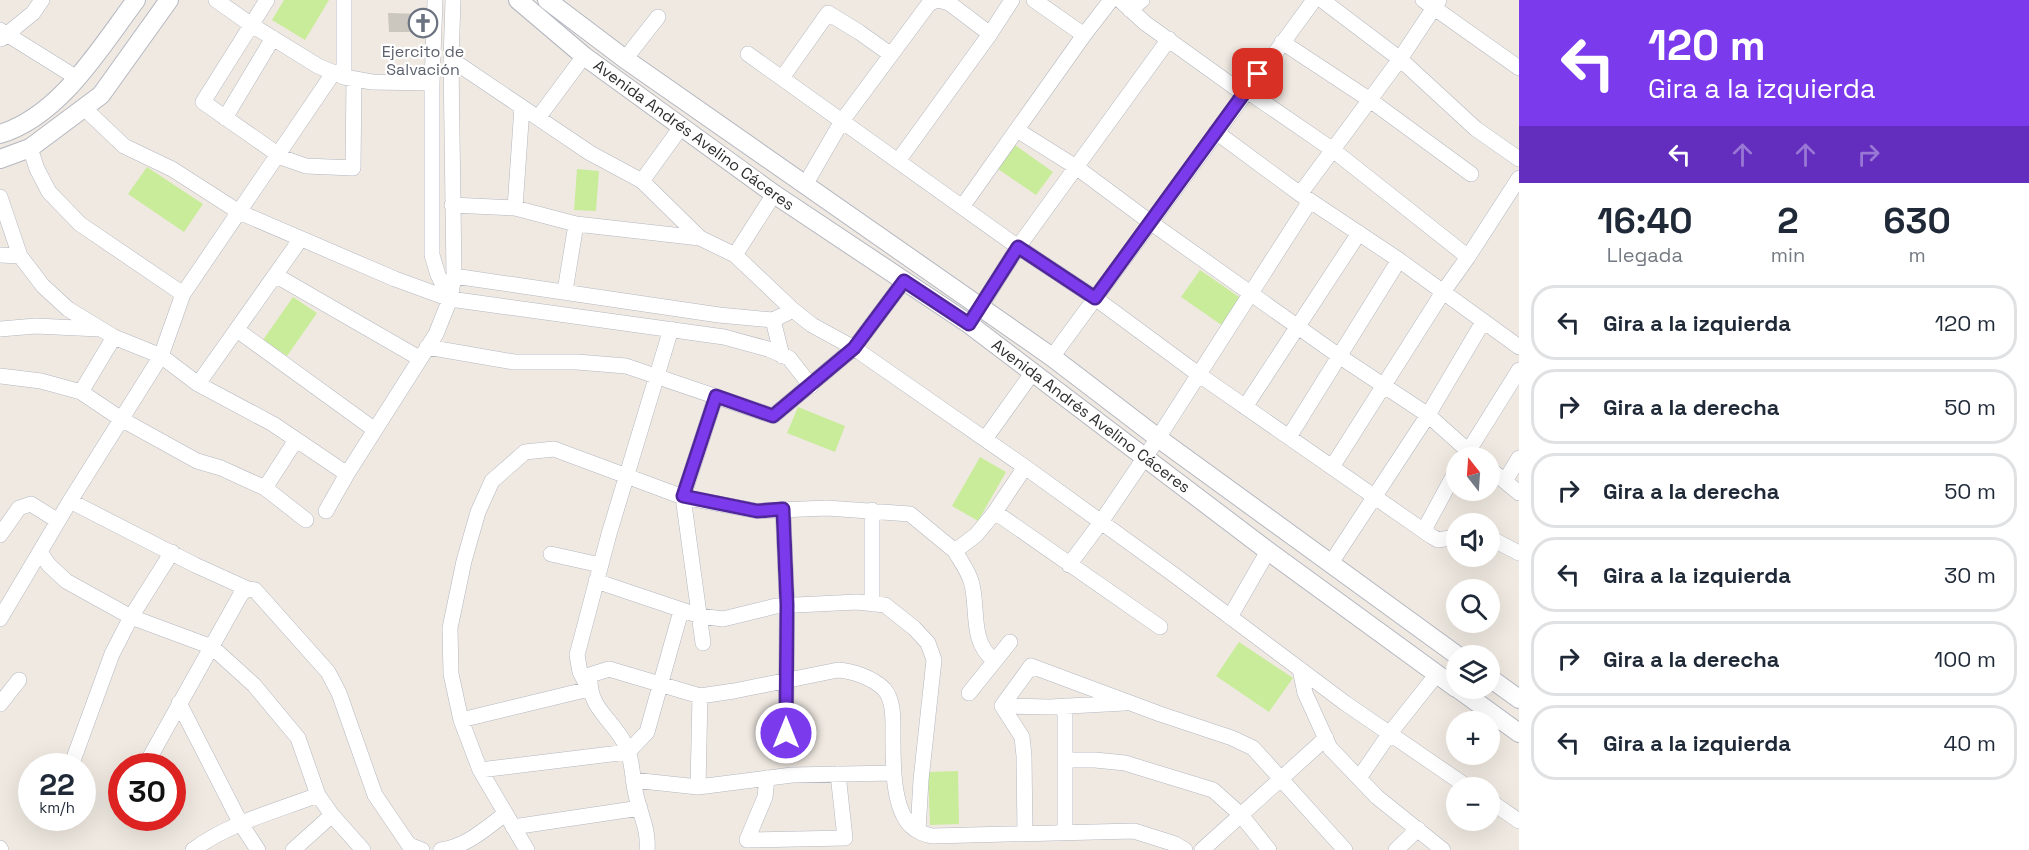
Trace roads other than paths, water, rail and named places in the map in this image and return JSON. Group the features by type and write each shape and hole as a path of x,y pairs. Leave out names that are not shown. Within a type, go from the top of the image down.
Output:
{"street":[{"path":"42,0 33,13 3,35 77,78"},
{"path":"0,134 38,115 64,94 136,0"},
{"path":"0,159 30,148 101,95 169,0"},
{"path":"216,0 318,66 344,76 372,82 432,83"},
{"path":"267,0 203,102 278,154 306,166 353,168 344,76 344,0"},
{"path":"435,0 432,83 432,255 438,275 450,299"},
{"path":"326,511 435,334 450,299 454,276 451,61 453,0"},
{"name":"Avenida Andrés Avelino Cáceres","path":"518,0 584,56 774,194 969,324 1268,551 1446,680"},
{"name":"Avenida Andrés Avelino Cáceres","path":"547,0 625,58 1052,357 1158,438 1446,647"},
{"path":"806,185 842,121 928,5 938,0 949,3 990,34"},
{"path":"898,161 1012,0"},
{"path":"1034,0 1084,35"},
{"path":"962,207 1111,0"},
{"path":"1052,357 1314,0"},
{"path":"1322,0 1400,59 1476,129 1519,159"},
{"path":"1069,565 1158,438 1252,293 1333,150 1400,59 1432,2 1519,68"},
{"path":"1131,3 1169,39 1333,150 1468,257"},
{"path":"782,78 828,13 860,32 890,54"},
{"path":"625,58 658,17"},
{"path":"225,118 273,38"},
{"path":"969,324 1018,247 1169,39"},
{"path":"1282,42 1370,100 1471,174"},
{"path":"748,54 1018,247 1095,298 1245,407 1438,540 1446,539"},
{"path":"538,118 584,56"},
{"path":"451,61 590,153 642,182 700,238 735,255 812,325 854,348 1025,467 1300,669 1453,777"},
{"path":"0,619 70,501 161,356 183,294 278,154 344,76"},
{"path":"515,208 522,107"},
{"path":"84,108 124,146 172,170 239,212 395,279 450,299 724,337 768,349 789,358 811,386"},
{"path":"642,182 681,127"},
{"path":"1017,130 1076,167 1297,326 1428,415 1461,447"},
{"path":"1215,132 1305,198 1359,232 1519,347"},
{"path":"30,148 37,169 49,192 81,224 183,294"},
{"path":"1332,467 1443,292 1519,178"},
{"path":"735,255 774,194"},
{"path":"0,197 20,256 43,286 68,309 114,338 161,356 198,384 273,424 347,474"},
{"path":"452,205 515,208 576,224 700,238"},
{"path":"565,291 576,224"},
{"path":"1245,407 1359,232"},
{"path":"198,384 300,240"},
{"path":"0,255 20,256"},
{"path":"1289,437 1399,260"},
{"path":"275,275 423,352 514,362 577,362 626,366 773,416 854,348 904,281"},
{"path":"454,276 719,315 773,320 793,310"},
{"path":"773,320 782,356"},
{"path":"1332,564 1428,415 1483,322"},
{"path":"0,329 36,326 100,329"},
{"path":"649,849 628,752 618,732 594,702 580,672 577,655 600,565 671,329"},
{"path":"237,330 375,430"},
{"path":"81,392 114,338"},
{"path":"1474,447 1519,370"},
{"path":"985,439 1033,372"},
{"path":"0,376 41,381 81,392 121,419 197,461 221,468 265,488 306,520"},
{"path":"704,643 683,496 716,396"},
{"path":"265,488 296,440"},
{"path":"523,848 480,770 461,720 451,675 450,628 464,561 478,512 492,481 525,452 554,449 683,496 757,511 827,508 910,514 955,551 971,581 974,616 981,644 986,654 994,660"},
{"path":"1505,481 1519,458"},
{"path":"955,551 976,535 995,512 1025,467"},
{"path":"1500,477 1519,493"},
{"path":"1424,530 1446,489"},
{"path":"70,501 248,589 255,590 328,672 339,693 375,795 409,845 422,850"},
{"path":"0,535 20,508 31,504 58,521"},
{"path":"783,509 787,605 786,733"},
{"path":"872,510 872,604"},
{"path":"995,512 1160,627"},
{"path":"1500,543 1519,553"},
{"path":"1230,616 1268,551"},
{"path":"40,552 49,565 66,580 131,617 212,647 254,685 297,738 318,795 332,815 363,850"},
{"path":"76,753 112,654 131,617 172,552"},
{"path":"551,554 600,565"},
{"path":"596,581 700,616 723,619 787,605 858,602 885,605 914,628 928,643 934,660 918,831"},
{"path":"152,753 241,594 248,589"},
{"path":"480,770 628,752 646,732 681,610"},
{"path":"969,693 1010,642"},
{"path":"1002,706 1031,666 1232,738 1253,748 1346,850"},
{"path":"589,689 590,675 609,669 700,696 838,670 849,671 868,679 884,690 891,705 892,773 900,805 909,825 918,831 932,836 1134,831 1175,844 1185,850"},
{"path":"1300,669 1305,693 1330,748 1377,797 1443,850"},
{"path":"1359,778 1390,733 1437,674"},
{"path":"0,705 19,680"},
{"path":"1500,685 1519,699"},
{"path":"461,720 589,689"},
{"path":"699,787 700,696"},
{"name":"Avenida Andrés Avelino Cáceres","path":"1472,699 1519,733"},
{"path":"179,703 241,824 258,850"},
{"path":"1002,706 1134,703"},
{"path":"1002,706 1022,737 1025,834"},
{"path":"1065,706 1065,833"},
{"path":"1202,850 1326,738"},
{"path":"1065,760 1125,763 1213,790 1242,815 1269,850"},
{"path":"633,780 699,787 792,775 892,773"},
{"path":"768,778 765,797 747,840 845,838 838,774"},
{"path":"192,850 207,840 241,824 318,795"},
{"path":"513,827 640,808"},
{"path":"1500,808 1519,821"},
{"path":"441,850 453,848 477,836 505,814"},
{"path":"293,850 332,815"},
{"path":"1396,850 1418,829"}],"place":[{"name":"Ejercito de Salvación","path":"423,23"}]}
